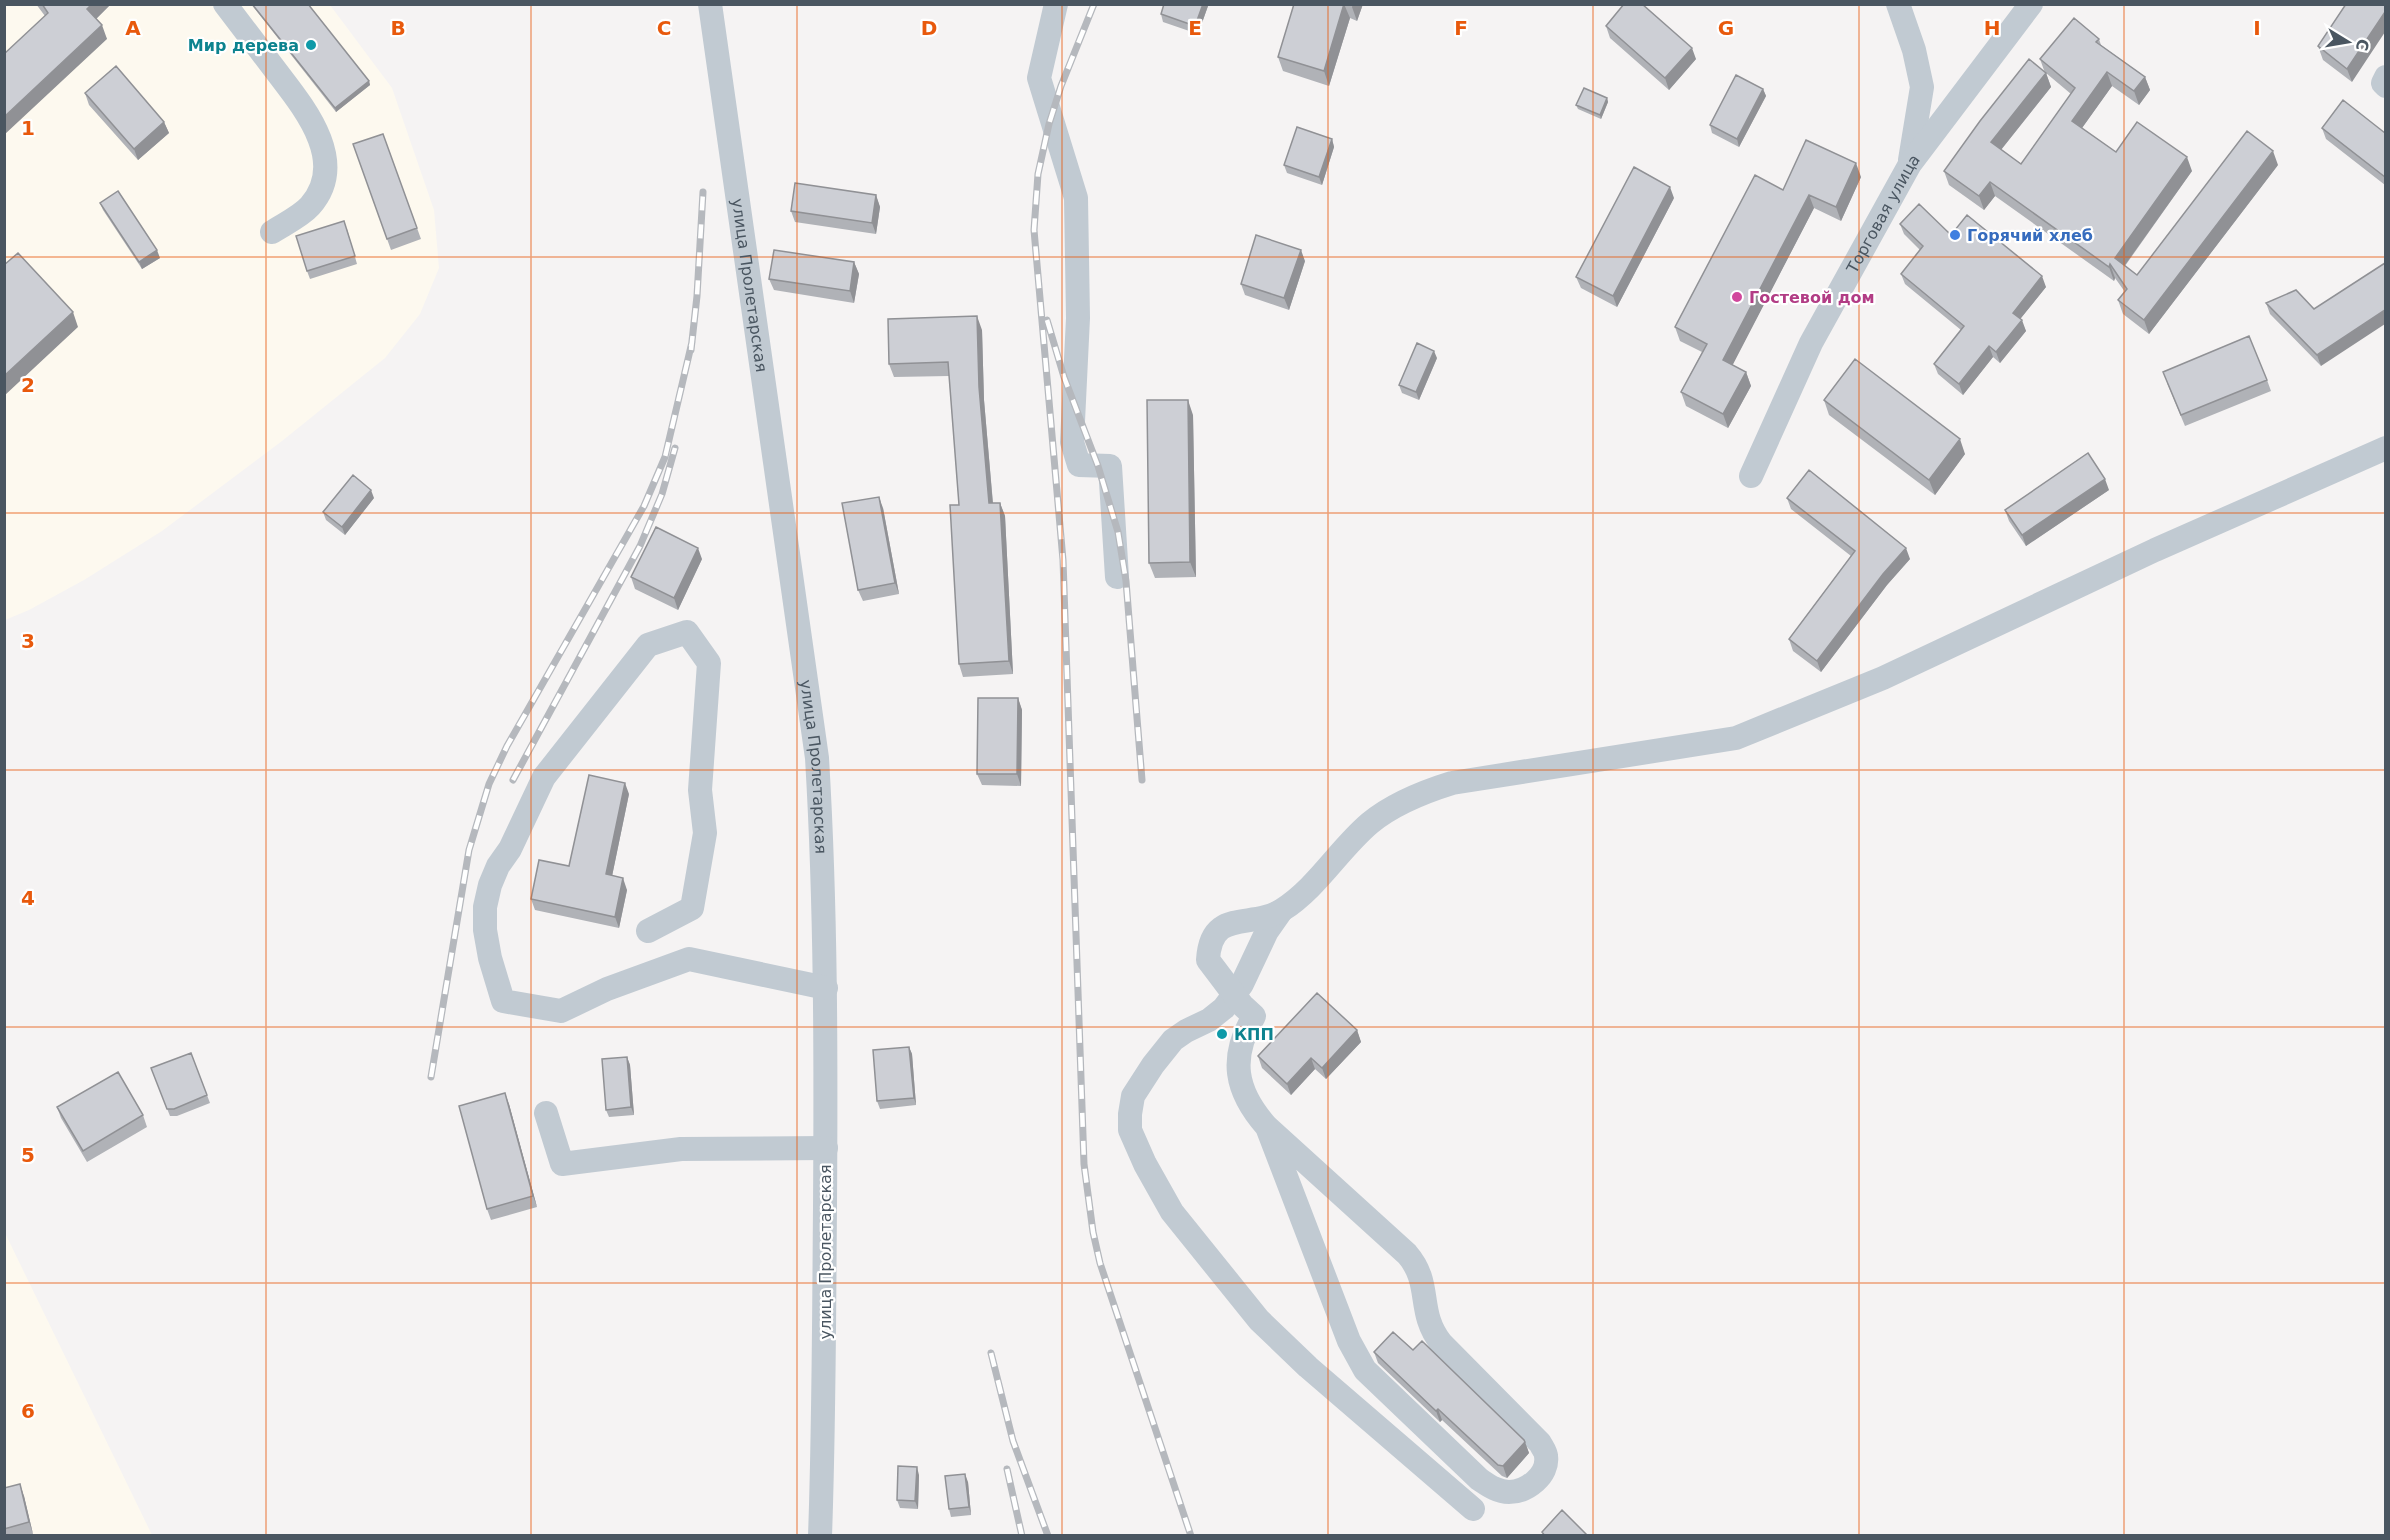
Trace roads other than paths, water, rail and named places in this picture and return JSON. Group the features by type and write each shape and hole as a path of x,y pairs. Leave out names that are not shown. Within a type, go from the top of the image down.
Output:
{"street":[{"path":"225,4 308,112 320,140 324,169 318,193 311,205 303,212 272,232"},
{"name":"улица Пролетарская","path":"710,4 818,758 826,988 824,1430 820,1536"},
{"path":"1056,4 1039,78 1076,198 1078,318 1072,442 1079,465 1110,466 1117,577"},
{"path":"1898,4 1914,50 1922,87 1910,164"},
{"name":"Торговая улица","path":"1751,476 1811,344 1910,164 2031,4"},
{"path":"2385,77 2383,83 2385,86"},
{"path":"1473,1509 1308,1367 1259,1320 1172,1212 1130,1131 1133,1096 1141,1082 1173,1040 1209,1020 1235,995 1267,931 1281,911 1297,898 1370,823 1411,798 1432,789 1452,783 1725,740 1764,729 1883,678 2155,550 2385,448"},
{"path":"648,931 692,908 705,832 700,790 708,663 687,632 648,645 544,777 510,849 498,866 490,885 485,907 485,930 490,958 503,1001 561,1011 607,988 689,959 826,988"},
{"path":"1267,1127 1349,1341 1365,1370 1479,1479 1495,1489 1509,1492 1524,1489 1534,1483 1545,1468 1546,1455 1540,1443 1441,1344 1431,1330 1423,1281 1418,1266 1267,1127 1244,1097 1239,1080 1242,1044 1254,1016 1208,960 1211,940 1219,930 1230,923 1265,917 1281,911"},
{"path":"546,1113 562,1164 681,1149 826,1148"}],"railway":[{"path":"1094,4 1061,86 1049,124 1038,174 1034,230 1063,560 1084,1164 1093,1232 1100,1263 1191,1536"},
{"path":"691,350 697,296 703,192"},
{"path":"1047,320 1064,377 1098,466 1118,532 1126,581 1142,780"},
{"path":"431,1077 469,850 489,784 507,746 644,506 665,457 692,342"},
{"path":"513,780 640,546 662,494 675,448"},
{"path":"991,1353 1013,1441 1048,1536"},
{"path":"1007,1469 1022,1536"}],"place":[{"name":"Мир дерева","path":"311,45"},
{"name":"Горячий хлеб","path":"1955,235"},
{"name":"Гостевой дом","path":"1737,297"},
{"name":"КПП","path":"1222,1034"}]}
